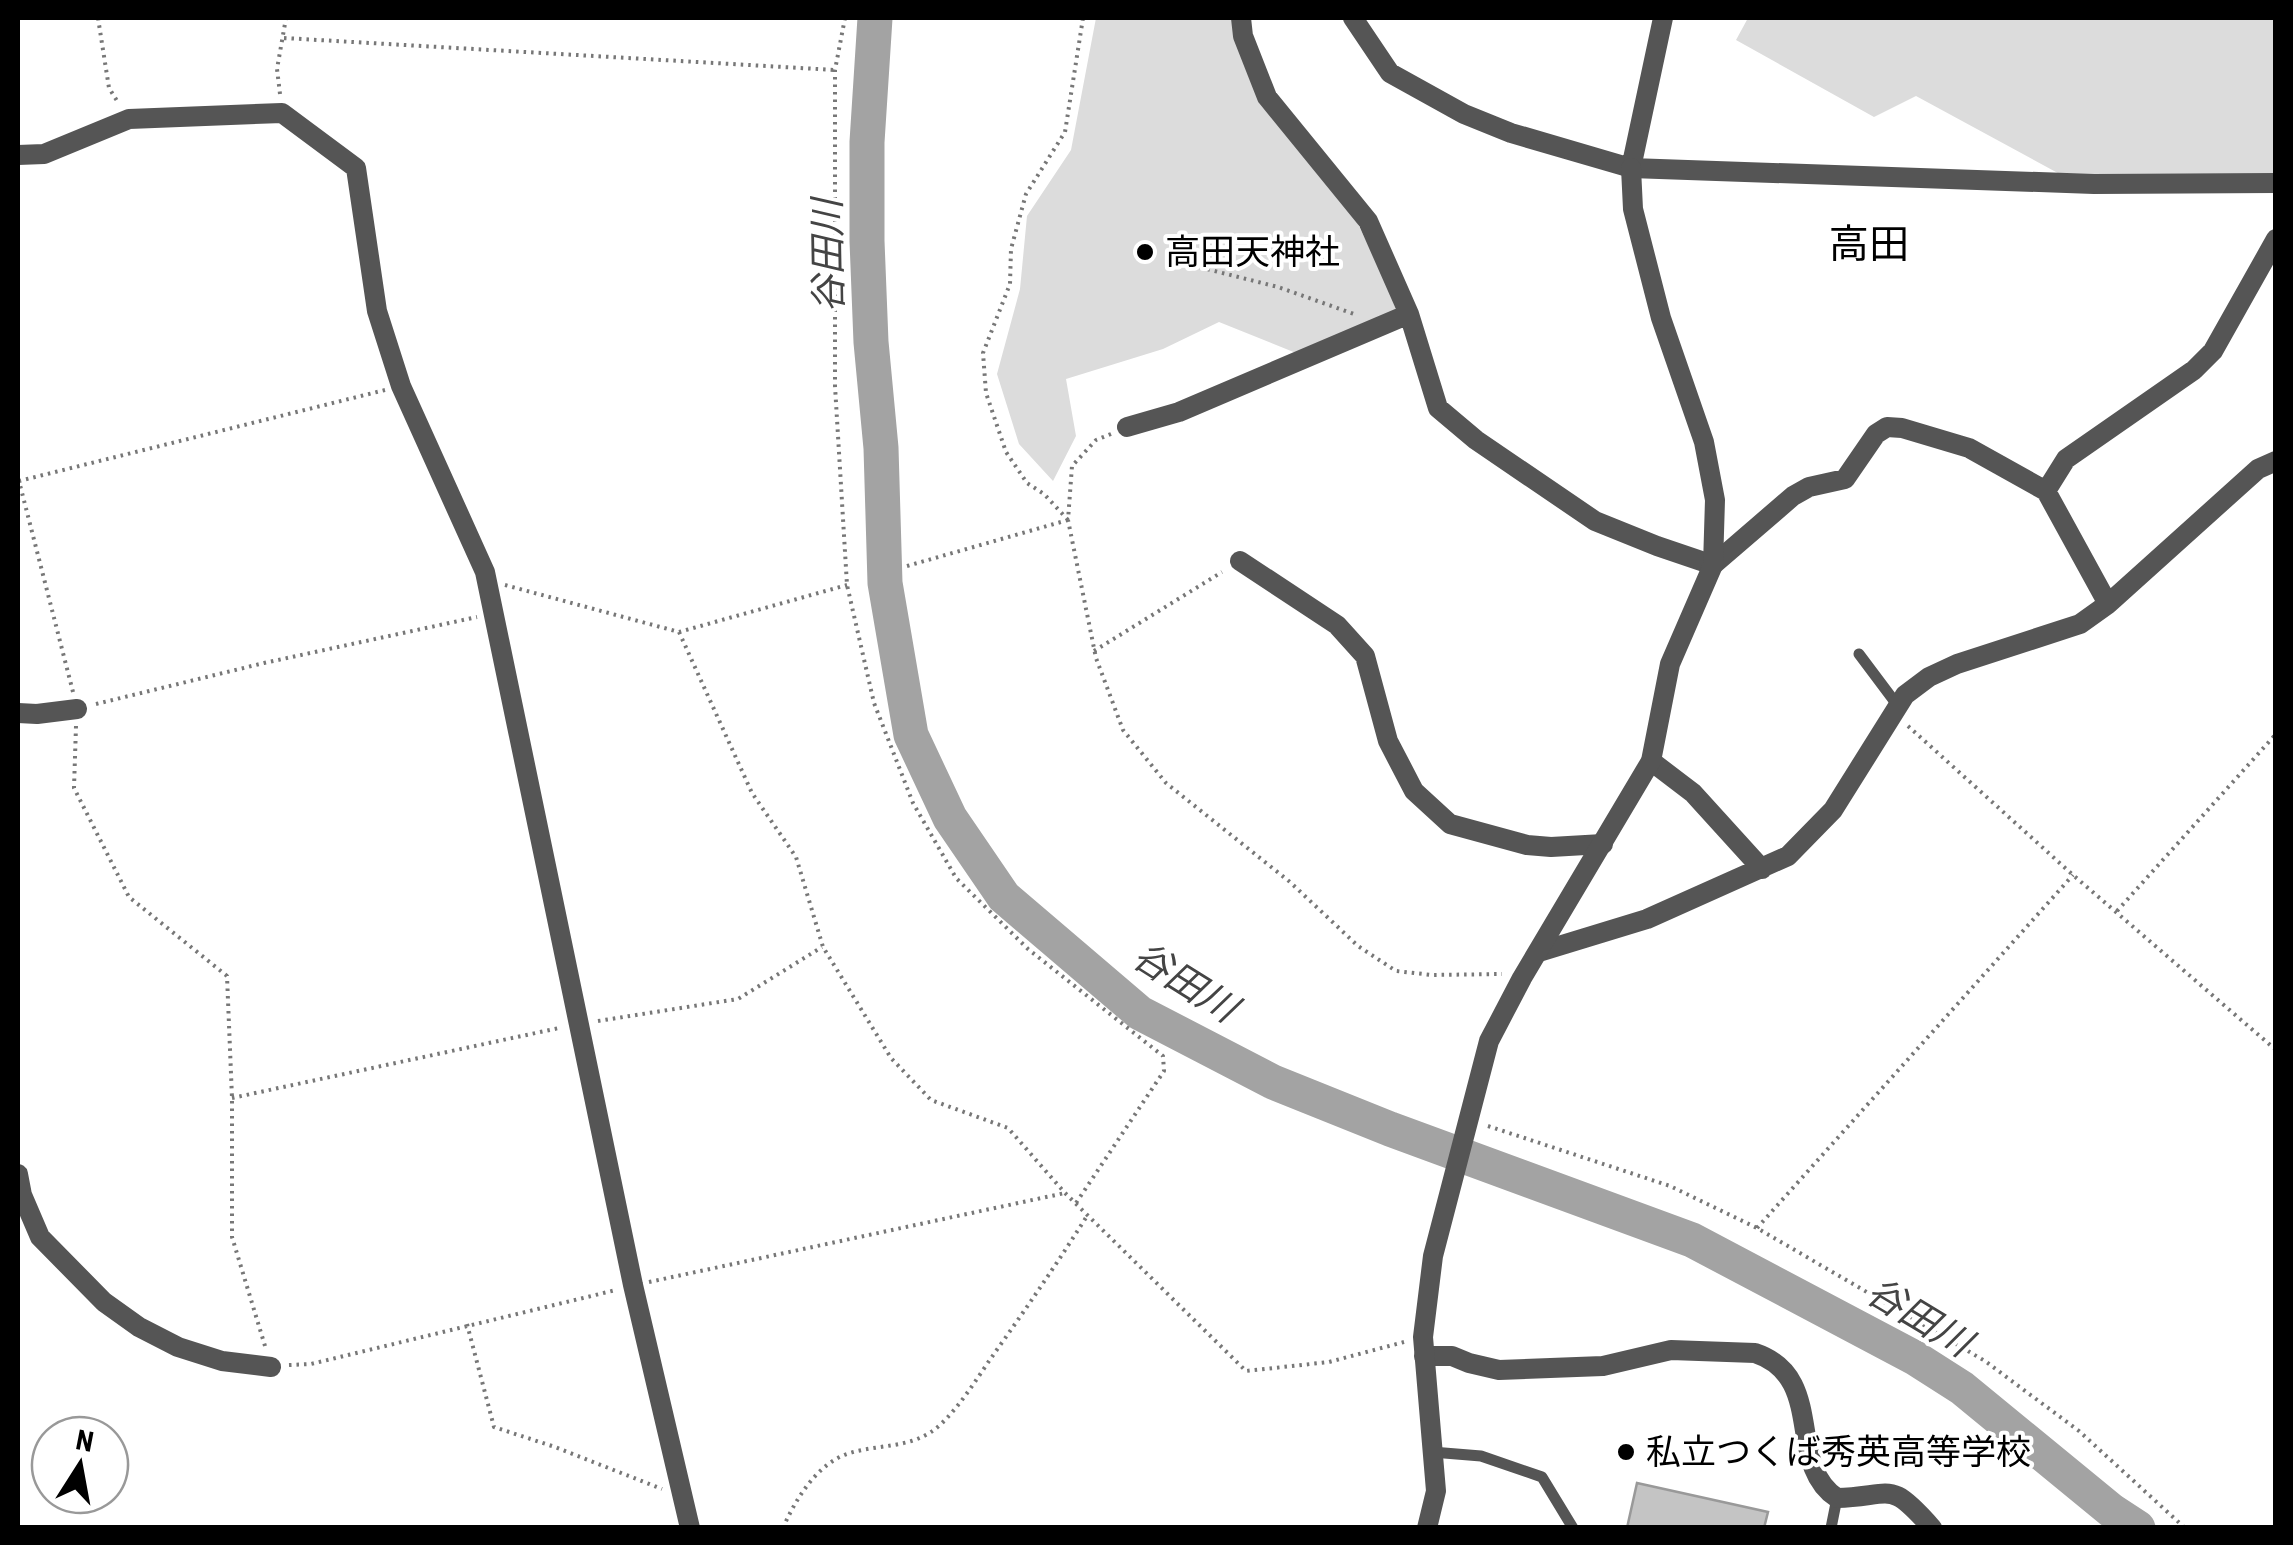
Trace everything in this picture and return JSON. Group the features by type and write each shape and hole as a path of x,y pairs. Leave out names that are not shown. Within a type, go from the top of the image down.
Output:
{"street":[{"path":"1241,18 1243,36 1268,97 1368,221 1410,314 1438,408 1476,440 1595,521 1714,565"},
{"path":"1353,18 1390,73 1464,114 1630,168 2094,184 2276,183"},
{"path":"1427,1528 1436,1491 1423,1346 1432,1256 1489,1041 1651,761 1670,664 1714,565 1714,500 1704,442 1660,318 1633,208 1630,168 1663,18"},
{"path":"18,156 44,154 129,119 282,113 356,168 377,311 401,386 485,572 633,1286 690,1528"},
{"path":"2046,491 2066,459 2194,370 2213,351 2276,240"},
{"path":"1127,427 1178,412 1410,314"},
{"path":"1714,565 1793,496 1809,487 1845,480 1876,434 1888,428 1902,428 1969,448 2046,491 2108,604"},
{"path":"1538,952 1647,919 1788,856 1834,810 1905,695 1928,677 1956,664 2080,624 2108,604 2258,469 2276,460"},
{"path":"1240,561 1337,625 1365,656 1388,741 1414,791 1450,824 1527,845 1603,844"},
{"path":"18,713 77,708"},
{"path":"1651,761 1693,793 1762,869"},
{"path":"18,1174 40,1237 104,1302 139,1327 178,1347 222,1361 271,1367"},
{"path":"1423,1346 1469,1364 1500,1370 1603,1366 1671,1350 1736,1350 1766,1356 1791,1379 1798,1394 1814,1471 1825,1490 1837,1498 1894,1493 1910,1502 1932,1528"}],"lane":[{"path":"1859,654 1896,709"},
{"path":"1432,1452 1481,1456 1542,1477 1572,1528"},
{"path":"1831,1528 1837,1498"}],"path":[{"path":"98,18 109,88 129,119"},
{"path":"282,113 278,69 286,18"},
{"path":"846,18 835,70 835,386 847,585 874,703 913,802 956,878 1028,949 1164,1056 1164,1071 1076,1204"},
{"path":"1068,520 1027,482 1006,452 986,392 983,354 1010,284 1011,249 1026,194 1065,132 1083,18"},
{"path":"284,38 835,70"},
{"path":"1171,260 1278,287 1385,325"},
{"path":"401,386 18,481 77,708 74,788 129,897 227,976 232,1237 271,1367 311,1364 633,1286 1065,1193"},
{"path":"1127,427 1096,440 1072,466 1068,520 1094,650 1124,730 1166,783 1290,882 1358,946 1396,971 1496,973 1522,978"},
{"path":"907,566 1068,520"},
{"path":"1094,650 1240,561"},
{"path":"485,572 499,584 679,632 847,585"},
{"path":"77,708 494,613"},
{"path":"679,632 752,793 796,857 823,947 891,1058 930,1100 1008,1128 1065,1193 1246,1371 1423,1346"},
{"path":"1896,709 2073,875 2276,1050"},
{"path":"2117,911 2276,734"},
{"path":"1758,1228 2073,875"},
{"path":"232,1098 578,1024 738,1000 823,947"},
{"path":"1470,1120 1670,1186 1758,1228 1985,1362 2079,1430 2185,1528"},
{"path":"783,1528 791,1508 825,1465 848,1453 907,1444 940,1426 1003,1342 1088,1215"},
{"path":"467,1324 494,1427 684,1497"}],"shaded area":[{"path":"1096,18 1233,18 1235,41 1353,214 1403,307 1296,353 1219,322 1163,349 1066,379 1076,436 1053,481 1019,444 997,374 1020,289 1027,216 1071,150"},
{"path":"1748,18 2275,18 2275,179 2067,178 1916,96 1874,117 1736,40"}],"building":[{"path":"1637,1483 1768,1512 1764,1528 1627,1528"}],"waterway":[{"name":"谷田川","path":"875,18 867,142 867,241 881,448 885,583 911,735 950,818 1004,897 1140,1013 1273,1082 1692,1240 1915,1358 1962,1388 2138,1528"}],"place":[{"name":"高田天神社","path":"1145,252"},
{"name":"私立つくば秀英高等学校","path":"1626,1452"}],"district":[{"name":"高田","path":"1869,244"}]}
